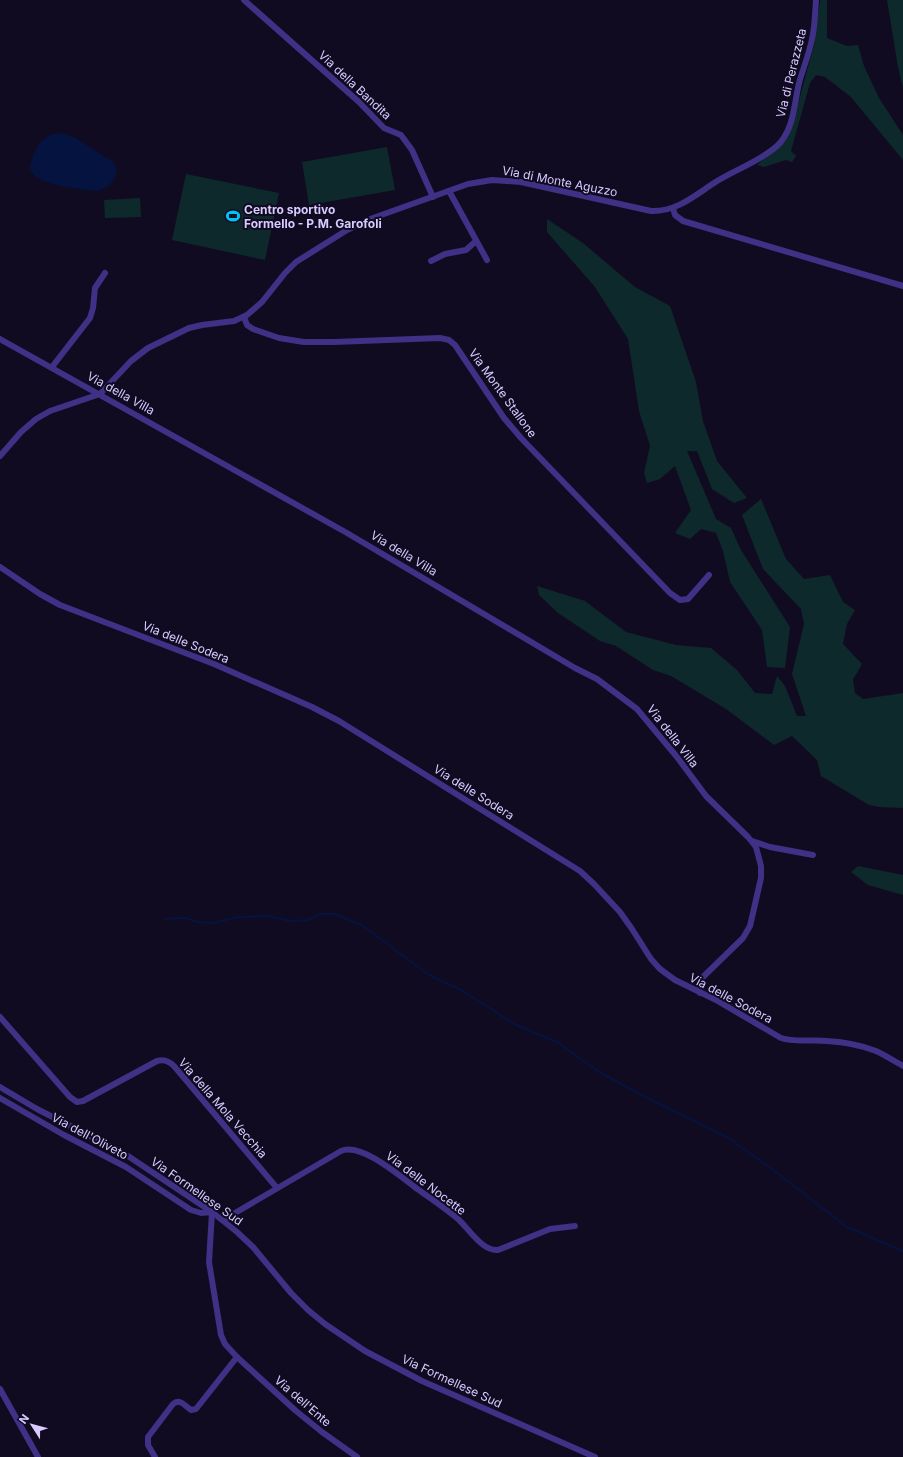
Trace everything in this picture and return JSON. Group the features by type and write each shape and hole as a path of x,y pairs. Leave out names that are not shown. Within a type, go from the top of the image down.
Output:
{"street":[{"name":"Via della Bandita","path":"244,0 360,102 384,128 401,135 412,150 433,197"},
{"name":"Via di Perazzeta","path":"673,208 766,154 781,141 793,115 799,85 811,44 816,0"},
{"name":"Via di Monte Aguzzo","path":"100,394 131,361 148,348 191,327 234,321 244,317 262,302 290,268 302,258 360,224 448,191 480,181 503,180 540,186 647,210 659,211 673,208"},
{"path":"448,191 487,260"},
{"path":"673,208 675,215 683,221 903,286"},
{"path":"430,261 443,254 466,250 476,241"},
{"path":"52,367 90,318 93,308 95,288 104,273"},
{"name":"Via Monte Stallone","path":"244,317 247,325 253,329 279,338 304,342 440,338 449,340 455,345 504,418 520,438 672,595 682,600 688,599 709,575"},
{"name":"Via della Villa","path":"0,339 366,544 597,679 637,709 677,757 706,796 752,841 758,854 761,873 750,926 742,939 703,977 700,982 700,993"},
{"path":"0,456 23,430 41,416 50,411 100,394"},
{"name":"Via delle Sodera","path":"0,567 40,594 60,605 214,664 312,707 339,721 580,871 620,912 657,966 675,980 716,1000 781,1038 793,1041 818,1040 836,1042 865,1048 879,1053 903,1066"},
{"name":"Via della Villa","path":"752,841 770,847 813,855"},
{"name":"Via della Mola Vecchia","path":"0,1017 70,1097 77,1102 83,1101 157,1061 165,1060 170,1062 277,1188"},
{"name":"Via Formellese Sud","path":"0,1087 43,1112 120,1151 212,1212 253,1247 291,1293 308,1310 325,1324 366,1351 422,1381 594,1457"},
{"name":"Via dell'Oliveto","path":"0,1098 64,1135 126,1167 191,1210 200,1213 212,1212"},
{"name":"Via delle Nocette","path":"222,1220 342,1151 350,1149 378,1160 389,1167 456,1218 489,1250 498,1250 550,1229 575,1226"},
{"name":"Via dell'Ente","path":"212,1212 209,1259 218,1319 223,1340 237,1357 306,1419 357,1457"},
{"path":"155,1457 148,1445 148,1437 173,1404 176,1402 181,1402 190,1409 196,1409 237,1357"},
{"path":"0,1389 38,1457"}],"green space":[{"path":"820,0 827,0 827,38 847,46 858,45 864,66 879,98 903,135 903,160 851,97 825,77 816,75 810,83 791,151 796,156 792,162 786,160 764,167 757,165 767,156 794,119 814,45"},
{"path":"887,0 903,0 903,88 898,67"},
{"path":"387,147 395,190 309,205 302,162"},
{"path":"186,174 279,193 265,260 172,240"},
{"path":"140,198 141,217 105,218 104,200"},
{"path":"547,219 583,243 635,287 670,306 696,382 703,421 717,461 747,498 734,503 712,489 697,451 687,451 716,519 731,528 741,550 790,627 785,668 767,667 762,630 730,582 723,551 716,533 701,529 690,539 675,533 691,510 675,466 660,479 647,483 644,473 650,446 639,411 628,339 595,287 547,232"},
{"path":"761,499 786,559 804,579 830,575 843,602 855,610 847,624 843,644 862,664 853,679 855,693 863,699 903,693 903,808 869,805 821,776 817,760 792,736 774,745 726,709 671,676 653,670 616,646 600,641 558,613 539,595 537,586 585,601 626,632 676,645 711,648 737,670 755,693 772,694 777,676 785,686 797,716 806,716 792,674 804,624 801,609 763,569 742,515"},
{"path":"858,866 903,875 903,895 868,885 851,872"}],"shaded area":[{"path":"60,133 74,137 113,162 117,171 114,180 106,187 97,191 47,182 38,178 32,173 30,166 34,154 40,144 48,136"}],"waterway":[{"path":"165,919 185,918 197,922 213,923 238,917 268,916 291,921 308,920 321,914 335,914 362,925 429,975 463,991 516,1025 557,1042 599,1072 653,1101 729,1138 847,1227 903,1251"}],"place":[{"name":"Centro sportivo Formello - P.M. Garofoli","path":"233,216"}]}
